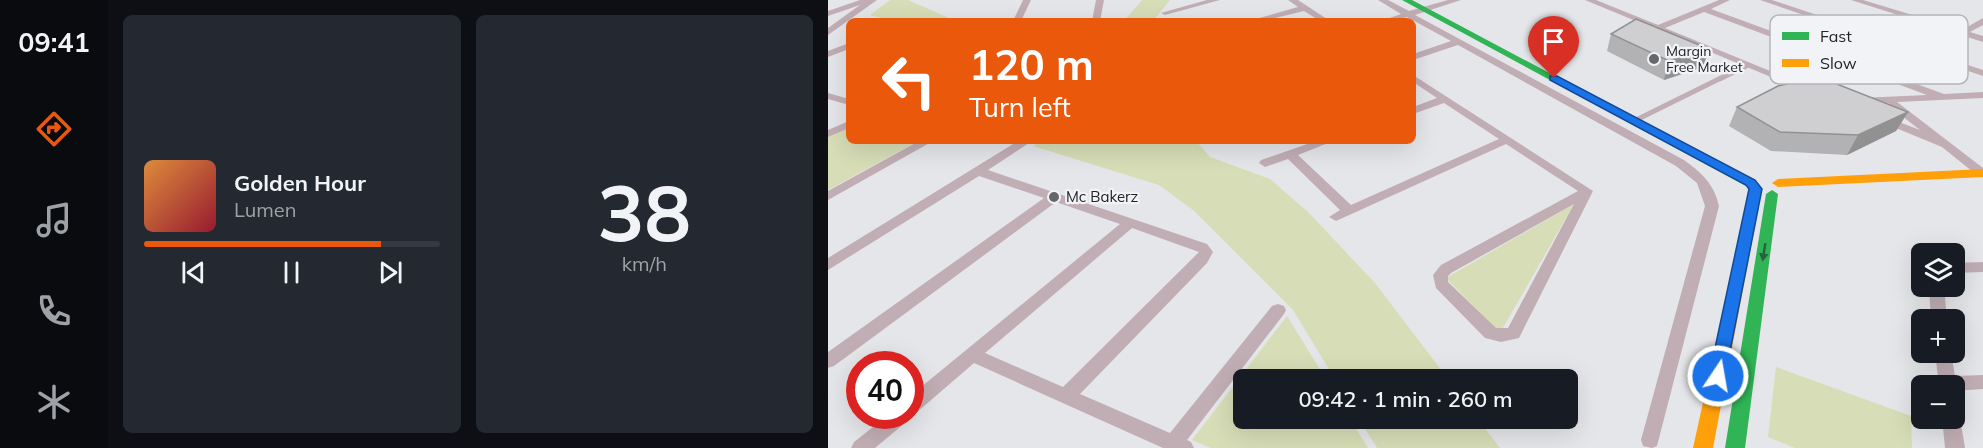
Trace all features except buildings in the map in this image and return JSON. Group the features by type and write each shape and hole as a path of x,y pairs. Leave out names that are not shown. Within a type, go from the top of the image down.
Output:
{"street":[{"path":"1018,18 1027,0"},
{"path":"1097,18 1100,0"},
{"path":"1165,13 1215,0"},
{"path":"1293,0 1321,18"},
{"path":"1382,0 1415,18"},
{"path":"1406,0 1426,6 1638,119 1753,186 1775,189 1982,173"},
{"path":"1395,18 1426,6 1457,0"},
{"path":"1657,28 1726,0"},
{"path":"1764,0 1809,15"},
{"path":"1855,0 1904,15"},
{"path":"1881,8 1897,0"},
{"path":"828,14 868,1"},
{"path":"846,18 868,1"},
{"path":"1596,1 1770,73"},
{"path":"1265,18 1305,8"},
{"path":"1703,9 1770,34"},
{"path":"828,32 846,18"},
{"path":"1416,18 1680,163 1699,176 1710,190 1712,206 1650,440"},
{"path":"1968,30 1983,21"},
{"path":"828,32 839,34"},
{"path":"1968,34 1983,39"},
{"path":"1416,56 1458,42"},
{"path":"828,54 846,47"},
{"path":"1968,68 1983,73"},
{"path":"1416,80 1587,191"},
{"path":"1796,84 1819,93"},
{"path":"1908,84 1943,97"},
{"path":"1861,110 1851,104 1886,99 1983,95"},
{"path":"828,96 846,101"},
{"path":"1416,110 1445,99"},
{"path":"1886,99 1982,173"},
{"path":"1871,115 1946,145"},
{"path":"1638,119 1764,177 1775,189"},
{"path":"828,134 846,125"},
{"path":"1336,217 1507,139"},
{"path":"828,196 922,144"},
{"path":"828,265 1021,144"},
{"path":"1265,163 1318,144"},
{"path":"1290,154 1349,211"},
{"path":"978,171 1202,247 1206,252 1202,259 1066,396"},
{"path":"1703,448 1754,178 1764,177"},
{"path":"1734,448 1775,189"},
{"path":"1587,191 1513,333 1501,336 1491,333 1441,284 1440,275 1446,269 1587,191"},
{"path":"828,361 1054,197"},
{"path":"924,395 1129,222"},
{"path":"1965,268 1983,267"},
{"path":"972,355 1178,446 1278,310"},
{"path":"1965,384 1983,382"},
{"path":"861,448 884,429"},
{"path":"1952,429 1955,448"}],"lane":[{"path":"1638,119 1749,65"}],"green space":[{"path":"890,0 908,0 949,18 882,18 870,15"},
{"path":"1142,0 1170,0 1155,18 1127,18"},
{"path":"846,128 846,144 912,144 828,190 828,137"},
{"path":"1037,144 1199,144 1210,157 1270,179 1308,212 1375,283 1440,369 1329,369 1293,310 1193,210 1159,185 1033,146"},
{"path":"1574,204 1500,333 1446,278"},
{"path":"1287,316 1320,369 1246,369"},
{"path":"1776,367 1911,416 1912,448 1795,448 1768,437"},
{"path":"1233,386 1233,429 1356,429 1368,448 1211,448 1192,440"},
{"path":"1365,429 1486,429 1500,448 1377,448"}],"traffic: fast":[{"path":"1406,0 1750,183"},
{"path":"1735,448 1772,194"}],"traffic: slow":[{"path":"1778,183 1983,173"},
{"path":"1703,448 1756,189"}],"place":[{"name":"Margin Free Market","path":"1654,59"},
{"name":"Mc Bakerz","path":"1054,197"}],"route":[{"path":"1554,78 1750,183 1756,189 1718,376"}]}
